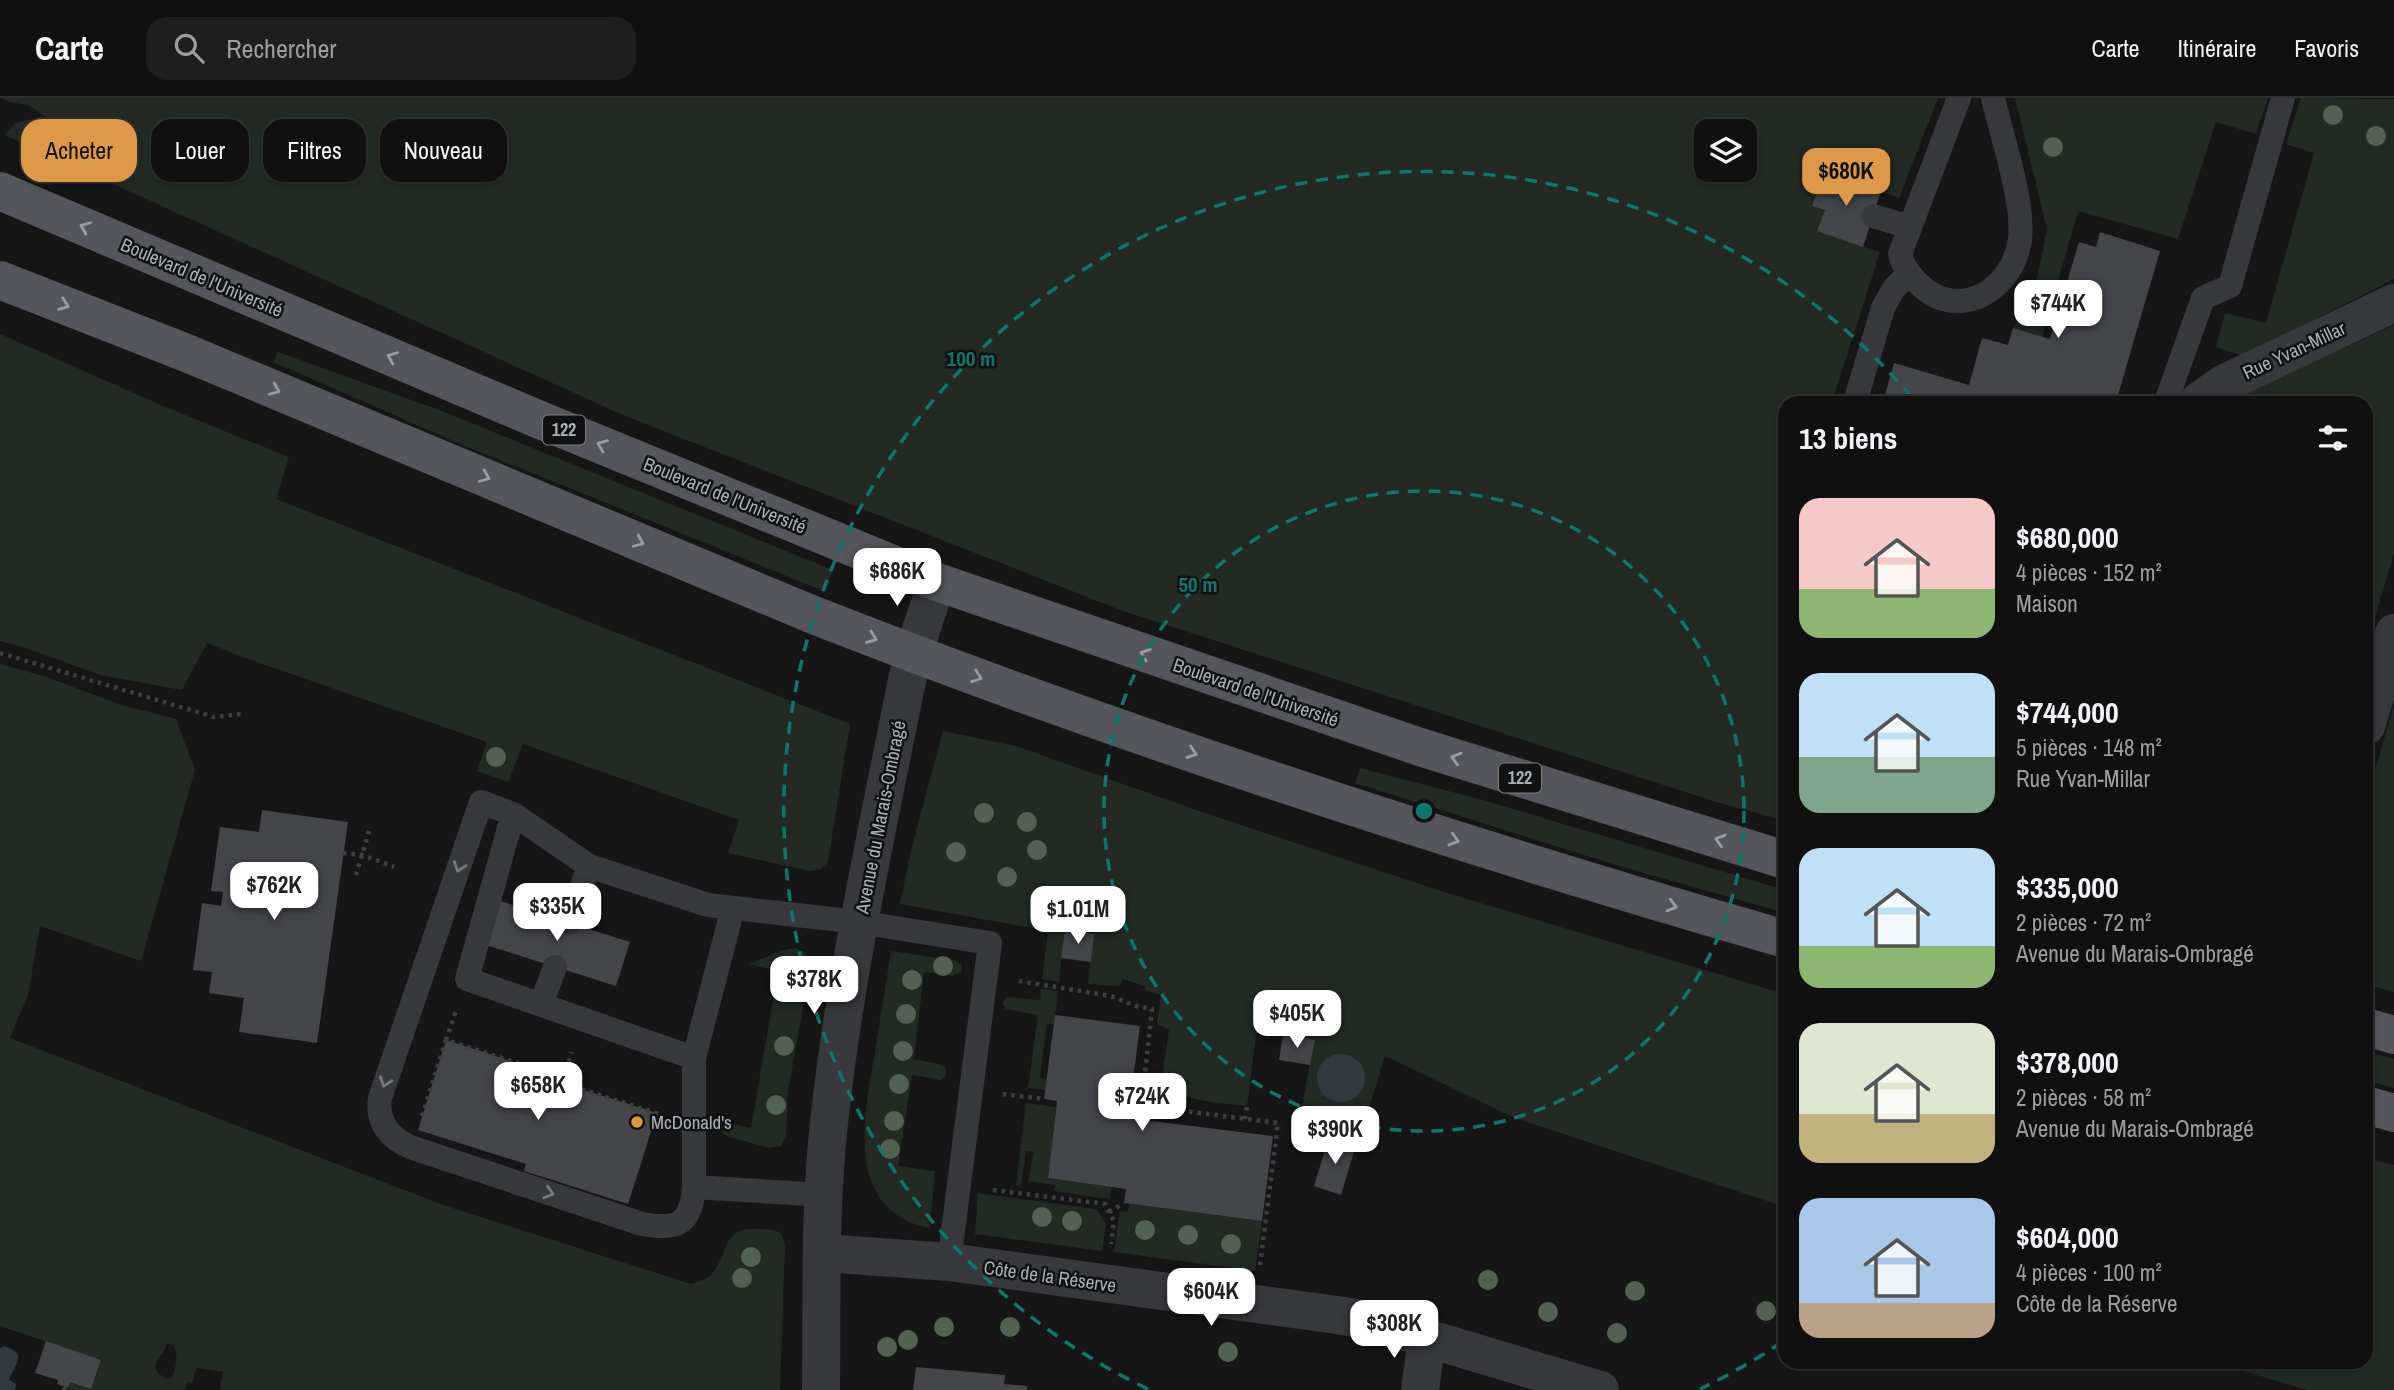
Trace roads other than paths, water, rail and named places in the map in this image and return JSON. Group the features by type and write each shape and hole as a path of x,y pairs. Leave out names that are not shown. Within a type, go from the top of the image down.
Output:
{"main road":[{"name":"Boulevard de l'Université","path":"0,191 540,420 937,582 1420,747 1778,858"},
{"path":"0,280 189,354 913,654 1271,781 1778,937"},
{"path":"2373,1029 2394,1035"},
{"path":"2373,1107 2394,1113"}],"street":[{"name":"Rue Yvan-Millar","path":"2206,396 2222,383 2394,303"},
{"name":"Avenue du Marais-Ombragé","path":"821,1390 824,1195 829,1116 858,922 913,654 937,582"},
{"path":"2373,703 2394,633"},
{"name":"Côte de la Réserve","path":"823,1253 948,1262 1346,1317 1427,1338 1600,1390"},
{"path":"1420,1390 1427,1338"}],"lane":[{"path":"1959,98 1900,254 1909,274 1930,294 1959,301 1976,298 1994,289 2015,261 2020,240 2020,213 1993,98"},
{"path":"2168,396 2203,298 2230,286 2283,98"},
{"path":"1873,216 1910,227"},
{"path":"1857,396 1884,308 1894,288 1909,274"},
{"path":"733,908 694,1058 693,1205 684,1221 672,1226 642,1224 402,1144 381,1122 378,1112 380,1098 481,802 513,814 589,866 708,905 858,922 990,943 948,1262"},
{"path":"513,814 467,979 694,1058"},
{"path":"569,923 589,866"},
{"path":"541,1004 555,967"},
{"path":"694,1187 824,1195"}],"place":[{"name":"McDonald's","path":"637,1122"}]}
